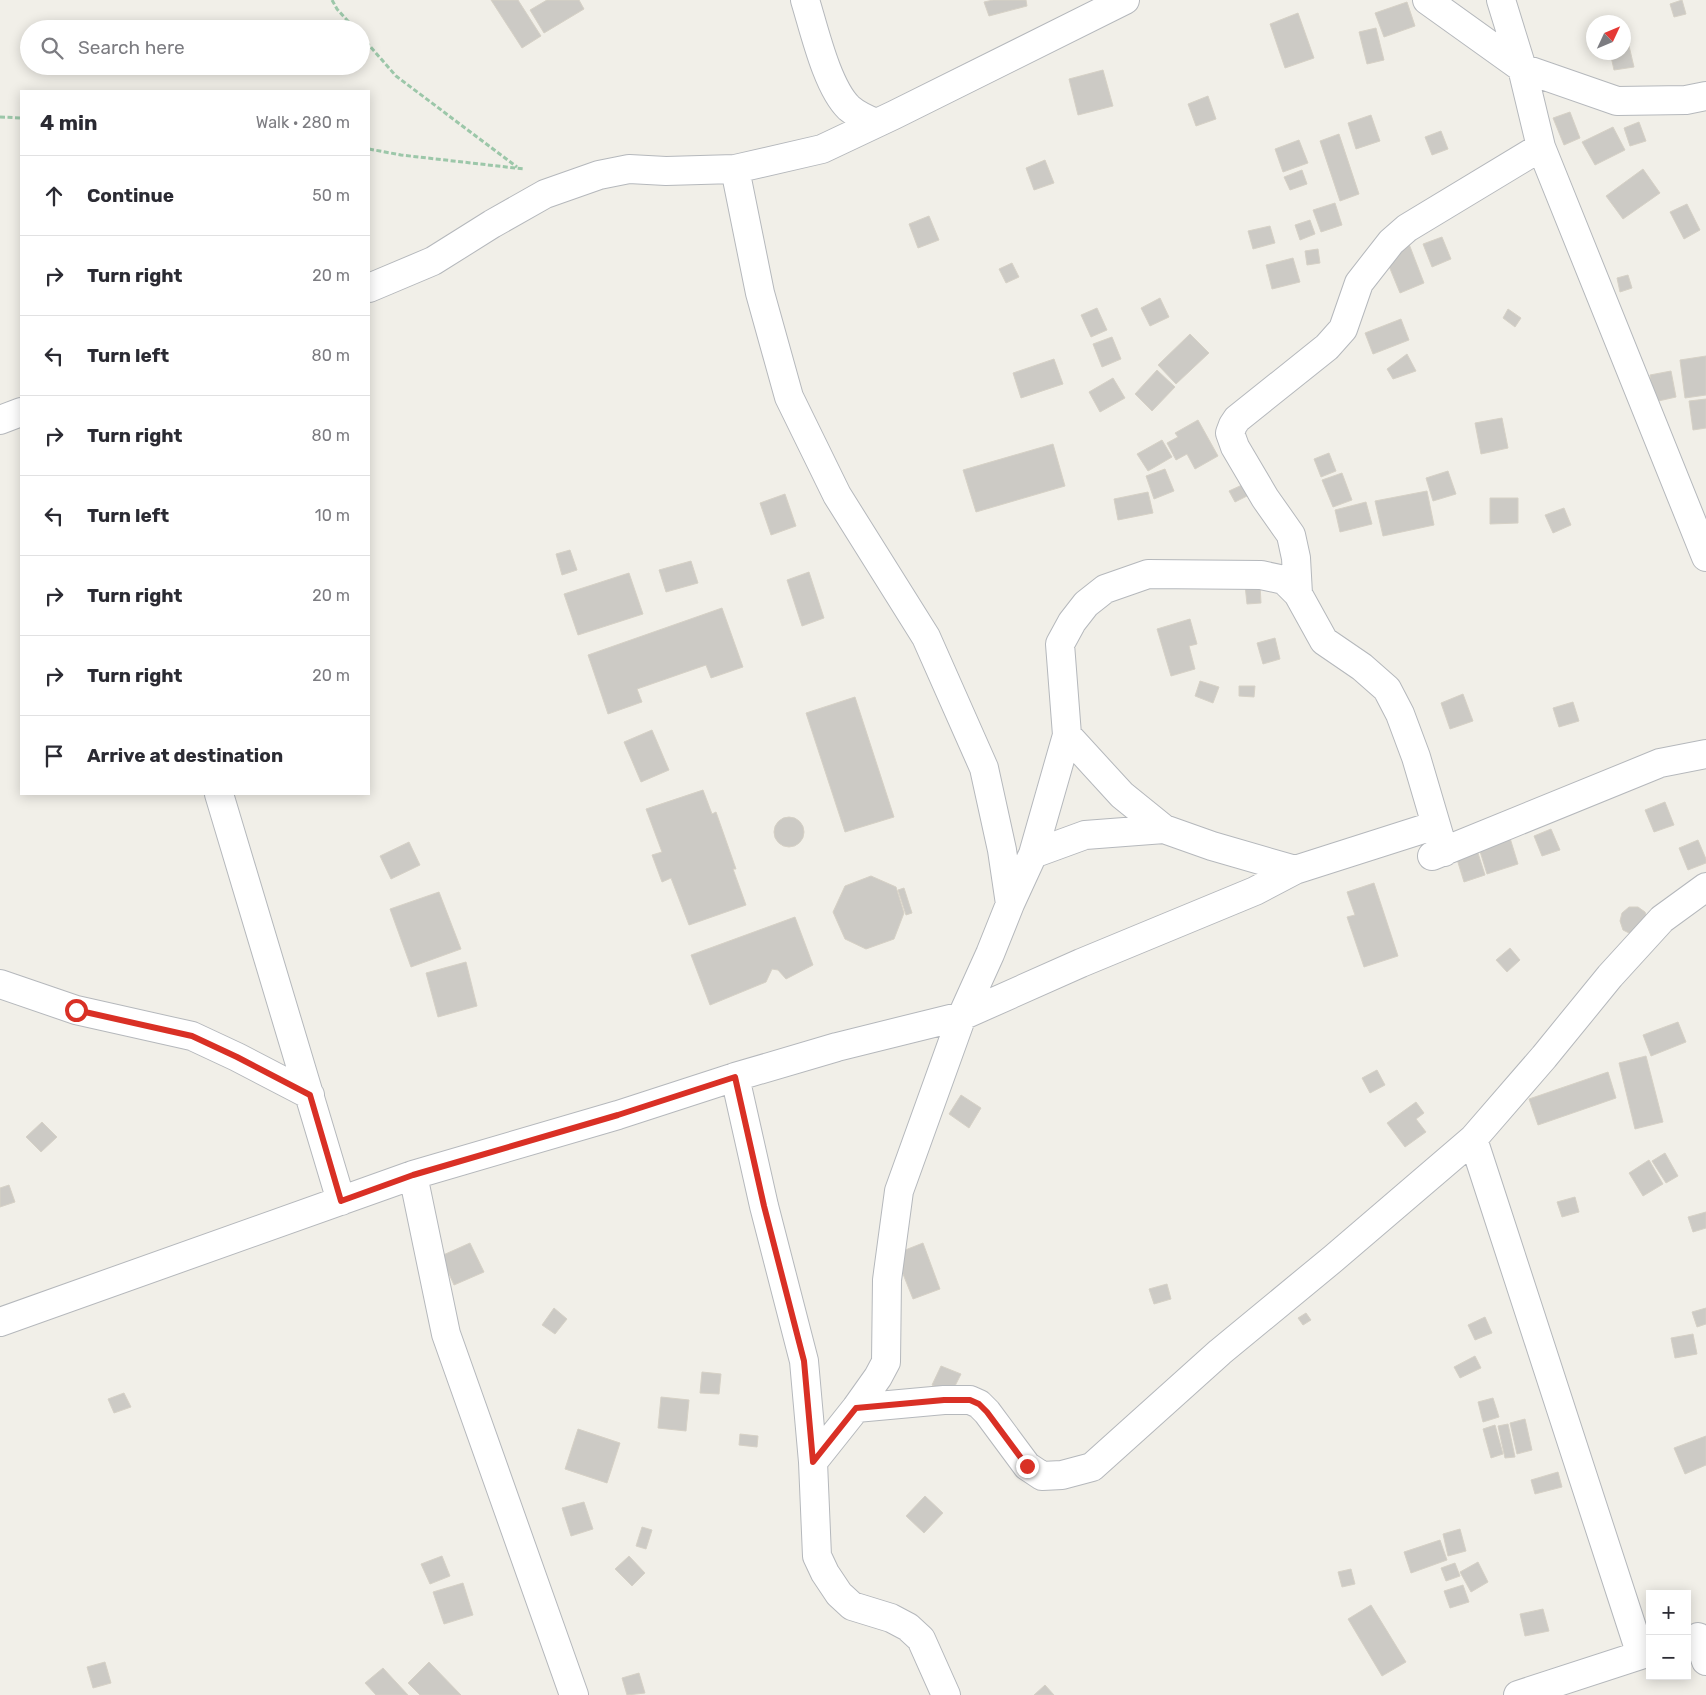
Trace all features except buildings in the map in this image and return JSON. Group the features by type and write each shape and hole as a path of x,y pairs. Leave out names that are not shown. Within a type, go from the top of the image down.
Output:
{"street":[{"path":"804,0 825,64 838,93 848,107 863,118 876,124"},
{"path":"370,288 433,261 544,194 599,175 629,169 666,171 735,169 822,149 1125,0"},
{"path":"1427,0 1522,68 1617,101 1686,100 1706,96"},
{"path":"1501,0 1522,68 1541,147 1706,557"},
{"path":"1298,594 1296,558 1291,535 1265,498 1235,447 1230,433 1233,425 1237,419 1327,348 1334,340 1343,329 1359,283 1390,242 1406,228 1541,147"},
{"path":"735,169 760,293 789,398 837,495 926,636 984,768 1000,841 1010,904"},
{"path":"0,420 20,412"},
{"path":"813,1462 856,1408 886,1362 887,1280 898,1191 962,1016 1033,854 1067,735 1060,644 1072,622 1086,604 1105,589 1148,574 1261,575 1284,580 1298,594 1324,641 1362,667 1387,689 1400,714 1416,757 1436,824 1438,854 1660,763 1706,754"},
{"path":"1067,735 1122,795 1164,829 1212,846 1295,870"},
{"path":"219,795 341,1201"},
{"path":"0,1322 413,1175 618,1115 735,1077 837,1047 962,1016 1081,963 1254,891 1295,870 1436,824"},
{"path":"1033,854 1085,835 1164,829"},
{"path":"856,1408 944,1400 970,1400 979,1404 987,1412 1027,1466 1042,1476 1062,1476 1092,1467 1220,1352 1334,1258 1473,1139 1544,1057 1610,976 1662,918 1706,886"},
{"path":"0,984 76,1010 192,1036 310,1095"},
{"path":"735,1077 764,1206 804,1361 813,1462 817,1556 825,1573 839,1594 852,1606 891,1618 908,1627 921,1638 946,1695"},
{"path":"1473,1139 1646,1654 1518,1695"},
{"path":"413,1175 446,1334 574,1695"}],"path":[{"path":"332,0 346,20"},
{"path":"370,46 396,76 518,168"},
{"path":"0,117 20,118"},
{"path":"370,149 401,155 527,170"}],"route":[{"path":"76,1010 192,1036 310,1095 341,1201 413,1175 618,1115 735,1077 764,1206 804,1361 813,1462 856,1408 944,1400 970,1400 979,1404 987,1412 1027,1466"}]}
